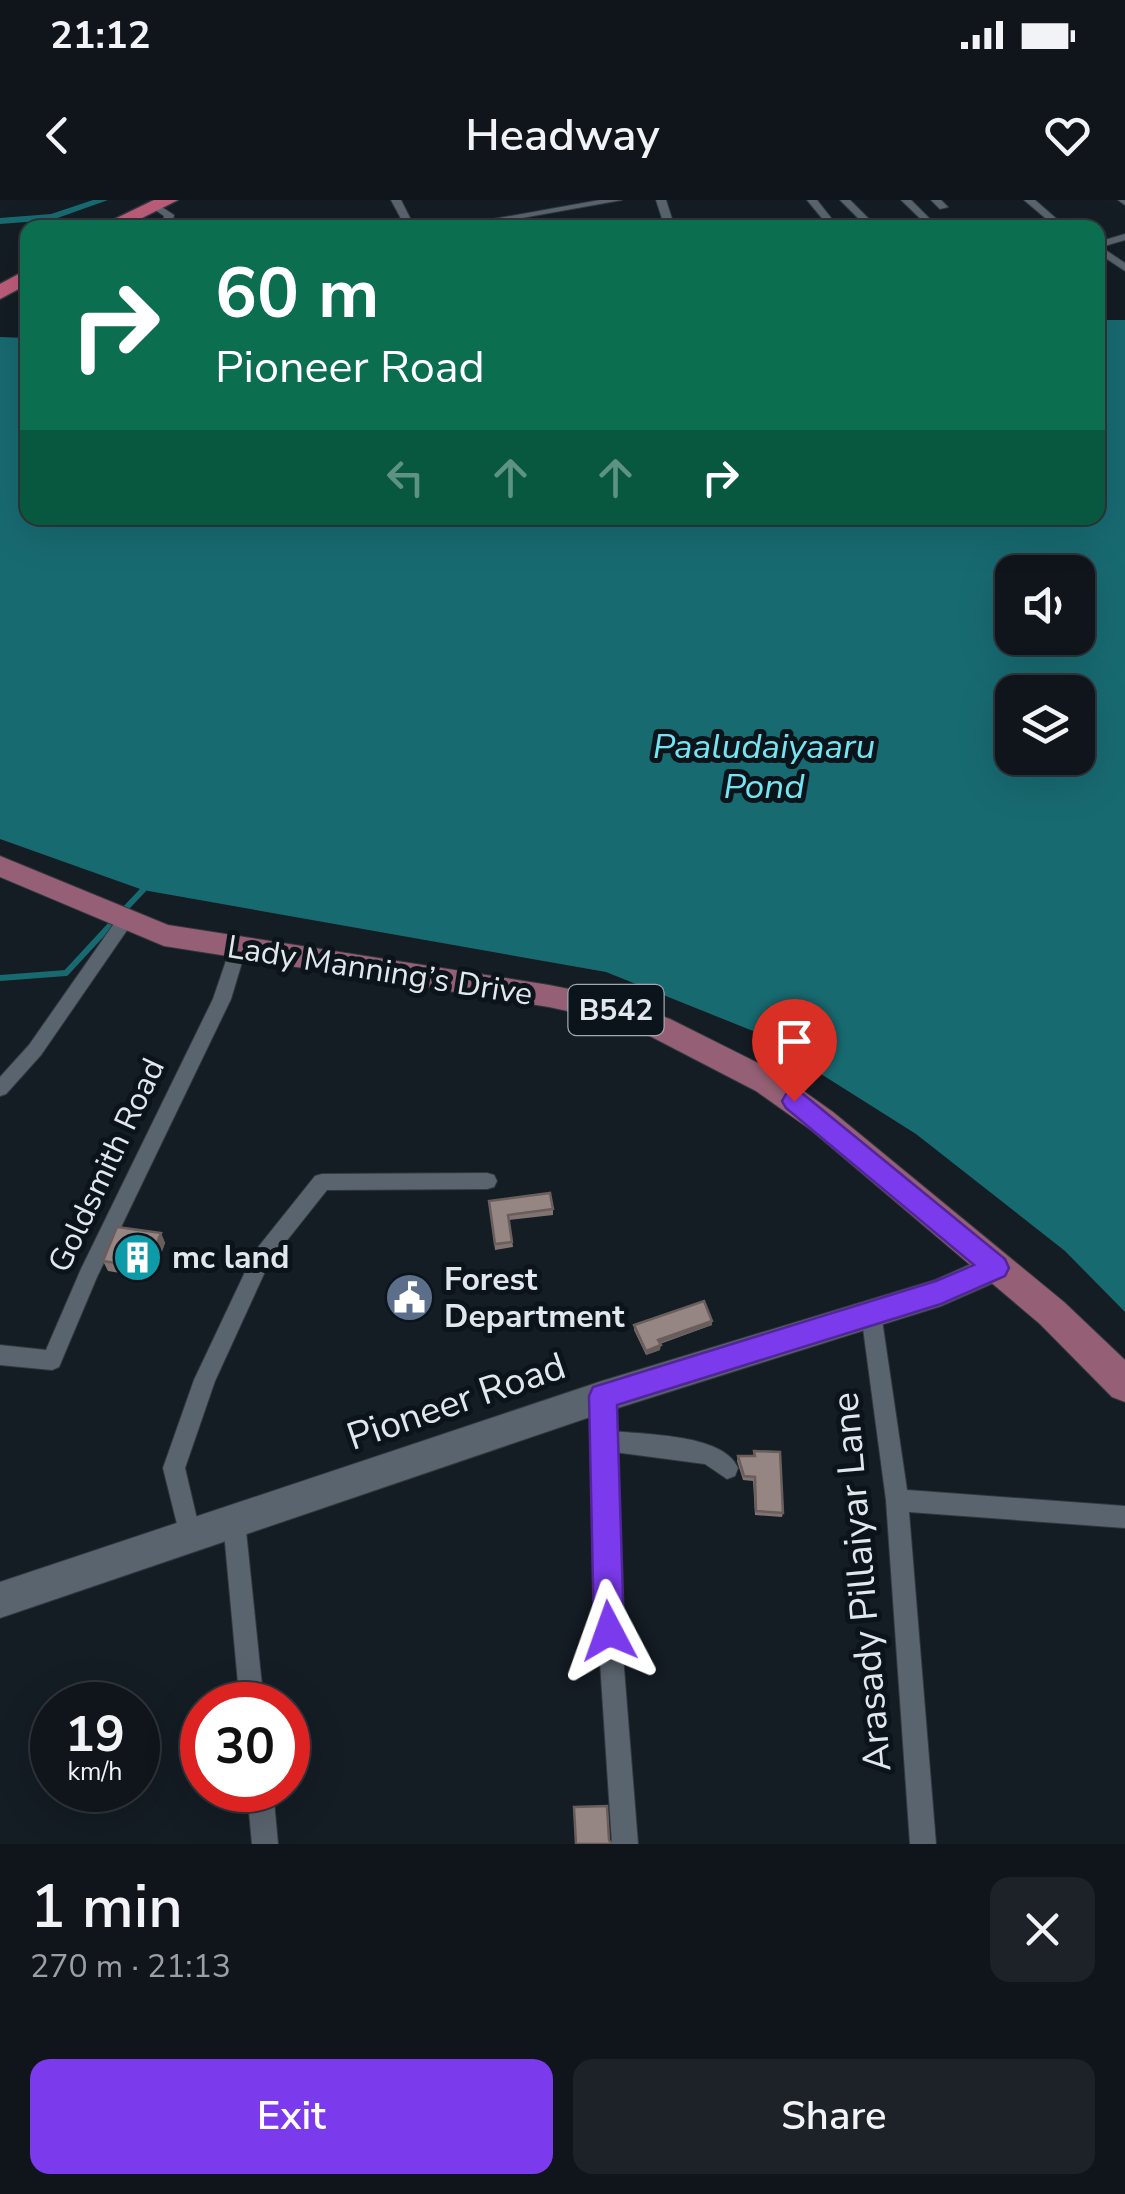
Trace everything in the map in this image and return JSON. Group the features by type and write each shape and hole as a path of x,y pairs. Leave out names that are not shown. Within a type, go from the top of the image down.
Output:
{"highway":[{"path":"115,220 160,202"},
{"path":"122,220 160,202"}],"main road":[{"name":"Lady Manning’s Drive","path":"0,866 164,935 549,996 613,1009 659,1027 766,1082 822,1121 1052,1313 1125,1385"},
{"name":"Pioneer Road","path":"0,1600 602,1396 941,1292 996,1268"}],"street":[{"path":"510,220 616,200"},
{"path":"812,200 828,220"},
{"path":"845,200 866,220"},
{"path":"906,200 927,220"},
{"path":"1030,200 1054,220"},
{"path":"554,210 559,220"},
{"path":"1105,252 1125,268"},
{"path":"0,1088 36,1050 126,918"},
{"name":"Goldsmith Road","path":"0,1355 52,1360 88,1275 222,999 238,949"},
{"path":"190,1536 174,1468 204,1380 262,1257 322,1182 487,1182"},
{"name":"Arasady Pillaiyar Lane","path":"871,1313 897,1500 924,1844"},
{"path":"602,1396 604,1555 626,1844"},
{"path":"604,1440 710,1454 727,1468"},
{"path":"897,1500 1125,1517"},
{"path":"234,1521 250,1682"},
{"path":"262,1812 265,1844"}],"water":[{"name":"Paaludaiyaaru Pond","path":"1105,320 1125,320 1125,1312 1065,1251 916,1134 753,1031 606,972 143,890 0,839 0,337 20,338 20,525 1105,525"}],"building":[{"path":"550,1193 553,1209 508,1215 512,1242 495,1244 489,1201"},
{"name":"mc land","path":"117,1227 161,1233 147,1268 103,1261"},
{"path":"704,1301 712,1321 658,1340 661,1345 646,1351 634,1325"},
{"path":"754,1451 780,1452 783,1513 756,1511 755,1477 744,1476 738,1456 755,1456"},
{"path":"607,1806 612,1844 576,1844 574,1807"}],"waterway":[{"path":"0,221 52,217 103,200"},
{"path":"125,909 143,890"},
{"path":"0,978 66,973 115,920"}],"place":[{"name":"mc land","path":"137,1257"},
{"name":"Forest Department","path":"409,1297"}],"route":[{"path":"609,1631 602,1396 941,1292 996,1268 794,1101"}]}
